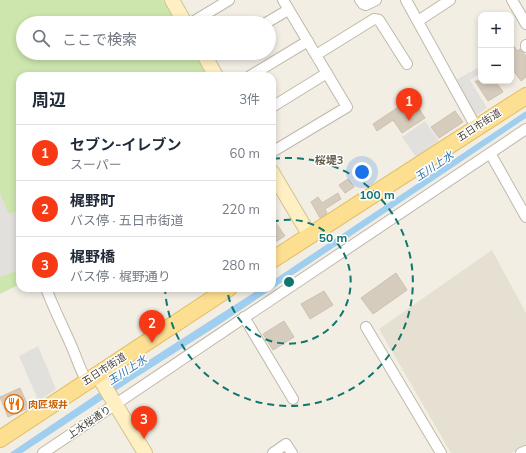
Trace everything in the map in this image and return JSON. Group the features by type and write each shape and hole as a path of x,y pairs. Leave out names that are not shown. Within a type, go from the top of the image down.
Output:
{"main road":[{"name":"五日市街道","path":"276,257 526,96"},
{"name":"五日市街道","path":"0,438 96,380 223,292"}],"street":[{"path":"172,0 182,16"},
{"path":"201,16 219,3 229,0"},
{"path":"276,150 347,107 283,0"},
{"path":"360,0 366,5 376,0"},
{"path":"406,0 476,127"},
{"path":"418,21 450,0"},
{"path":"512,0 526,24"},
{"path":"276,17 288,10"},
{"path":"316,55 374,19 379,20 407,64"},
{"path":"257,72 308,41"},
{"path":"210,60 214,72"},
{"path":"276,105 327,73"},
{"name":"上水桜通り","path":"43,453 114,402 526,129"},
{"path":"490,153 526,215"},
{"path":"276,179 310,236"},
{"path":"47,292 83,374 96,380 114,402 145,453"},
{"path":"244,317 293,399"},
{"path":"366,327 441,453"},
{"path":"273,453 286,444 292,453"},
{"path":"521,453 526,451"}],"shaded area":[{"path":"478,68 478,75 470,80 487,108 473,118 454,81"},
{"path":"425,121 439,141 416,157 402,137"},
{"path":"0,193 9,214 16,211 16,271 0,277"},
{"path":"492,250 526,313 526,446 511,453 451,453 379,329"},
{"path":"38,346 56,389 39,401 19,356"}],"green space":[{"path":"0,0 163,0 172,16 16,16 16,60 198,60 205,72 16,72 16,286 0,294"}],"water":[{"path":"526,111 526,118 276,286 276,278"},
{"path":"255,292 268,292 22,453 10,453 118,380"}],"building":[{"path":"514,46 517,51 520,49 526,56 526,77 521,81 514,71"},
{"path":"475,81 478,81 478,84 497,84 503,92 488,101"},
{"path":"412,98 425,118 402,133 393,120 377,131 373,124"},
{"path":"455,111 463,122 439,138 431,127"},
{"path":"348,179 354,187 345,193 339,185"},
{"path":"338,193 341,199 325,209 327,213 320,218 311,202 318,197 322,203"},
{"path":"276,223 285,236 276,242"},
{"path":"396,273 407,290 373,314 361,298"},
{"path":"324,291 333,305 310,319 301,304"},
{"path":"284,321 294,337 273,350 263,334"},
{"name":"肉匠坂井","path":"20,388 29,408 8,417 0,397"}],"place":[{"name":"セブン-イレブン","path":"409,121"},
{"name":"梶野町","path":"152,343"},
{"name":"肉匠坂井","path":"14,404"},
{"name":"梶野橋","path":"144,439"}],"district":[{"name":"桜堤3","path":"329,160"}],"water label":[{"name":"玉川上水","path":"434,166"},
{"name":"玉川上水","path":"127,370"}]}
